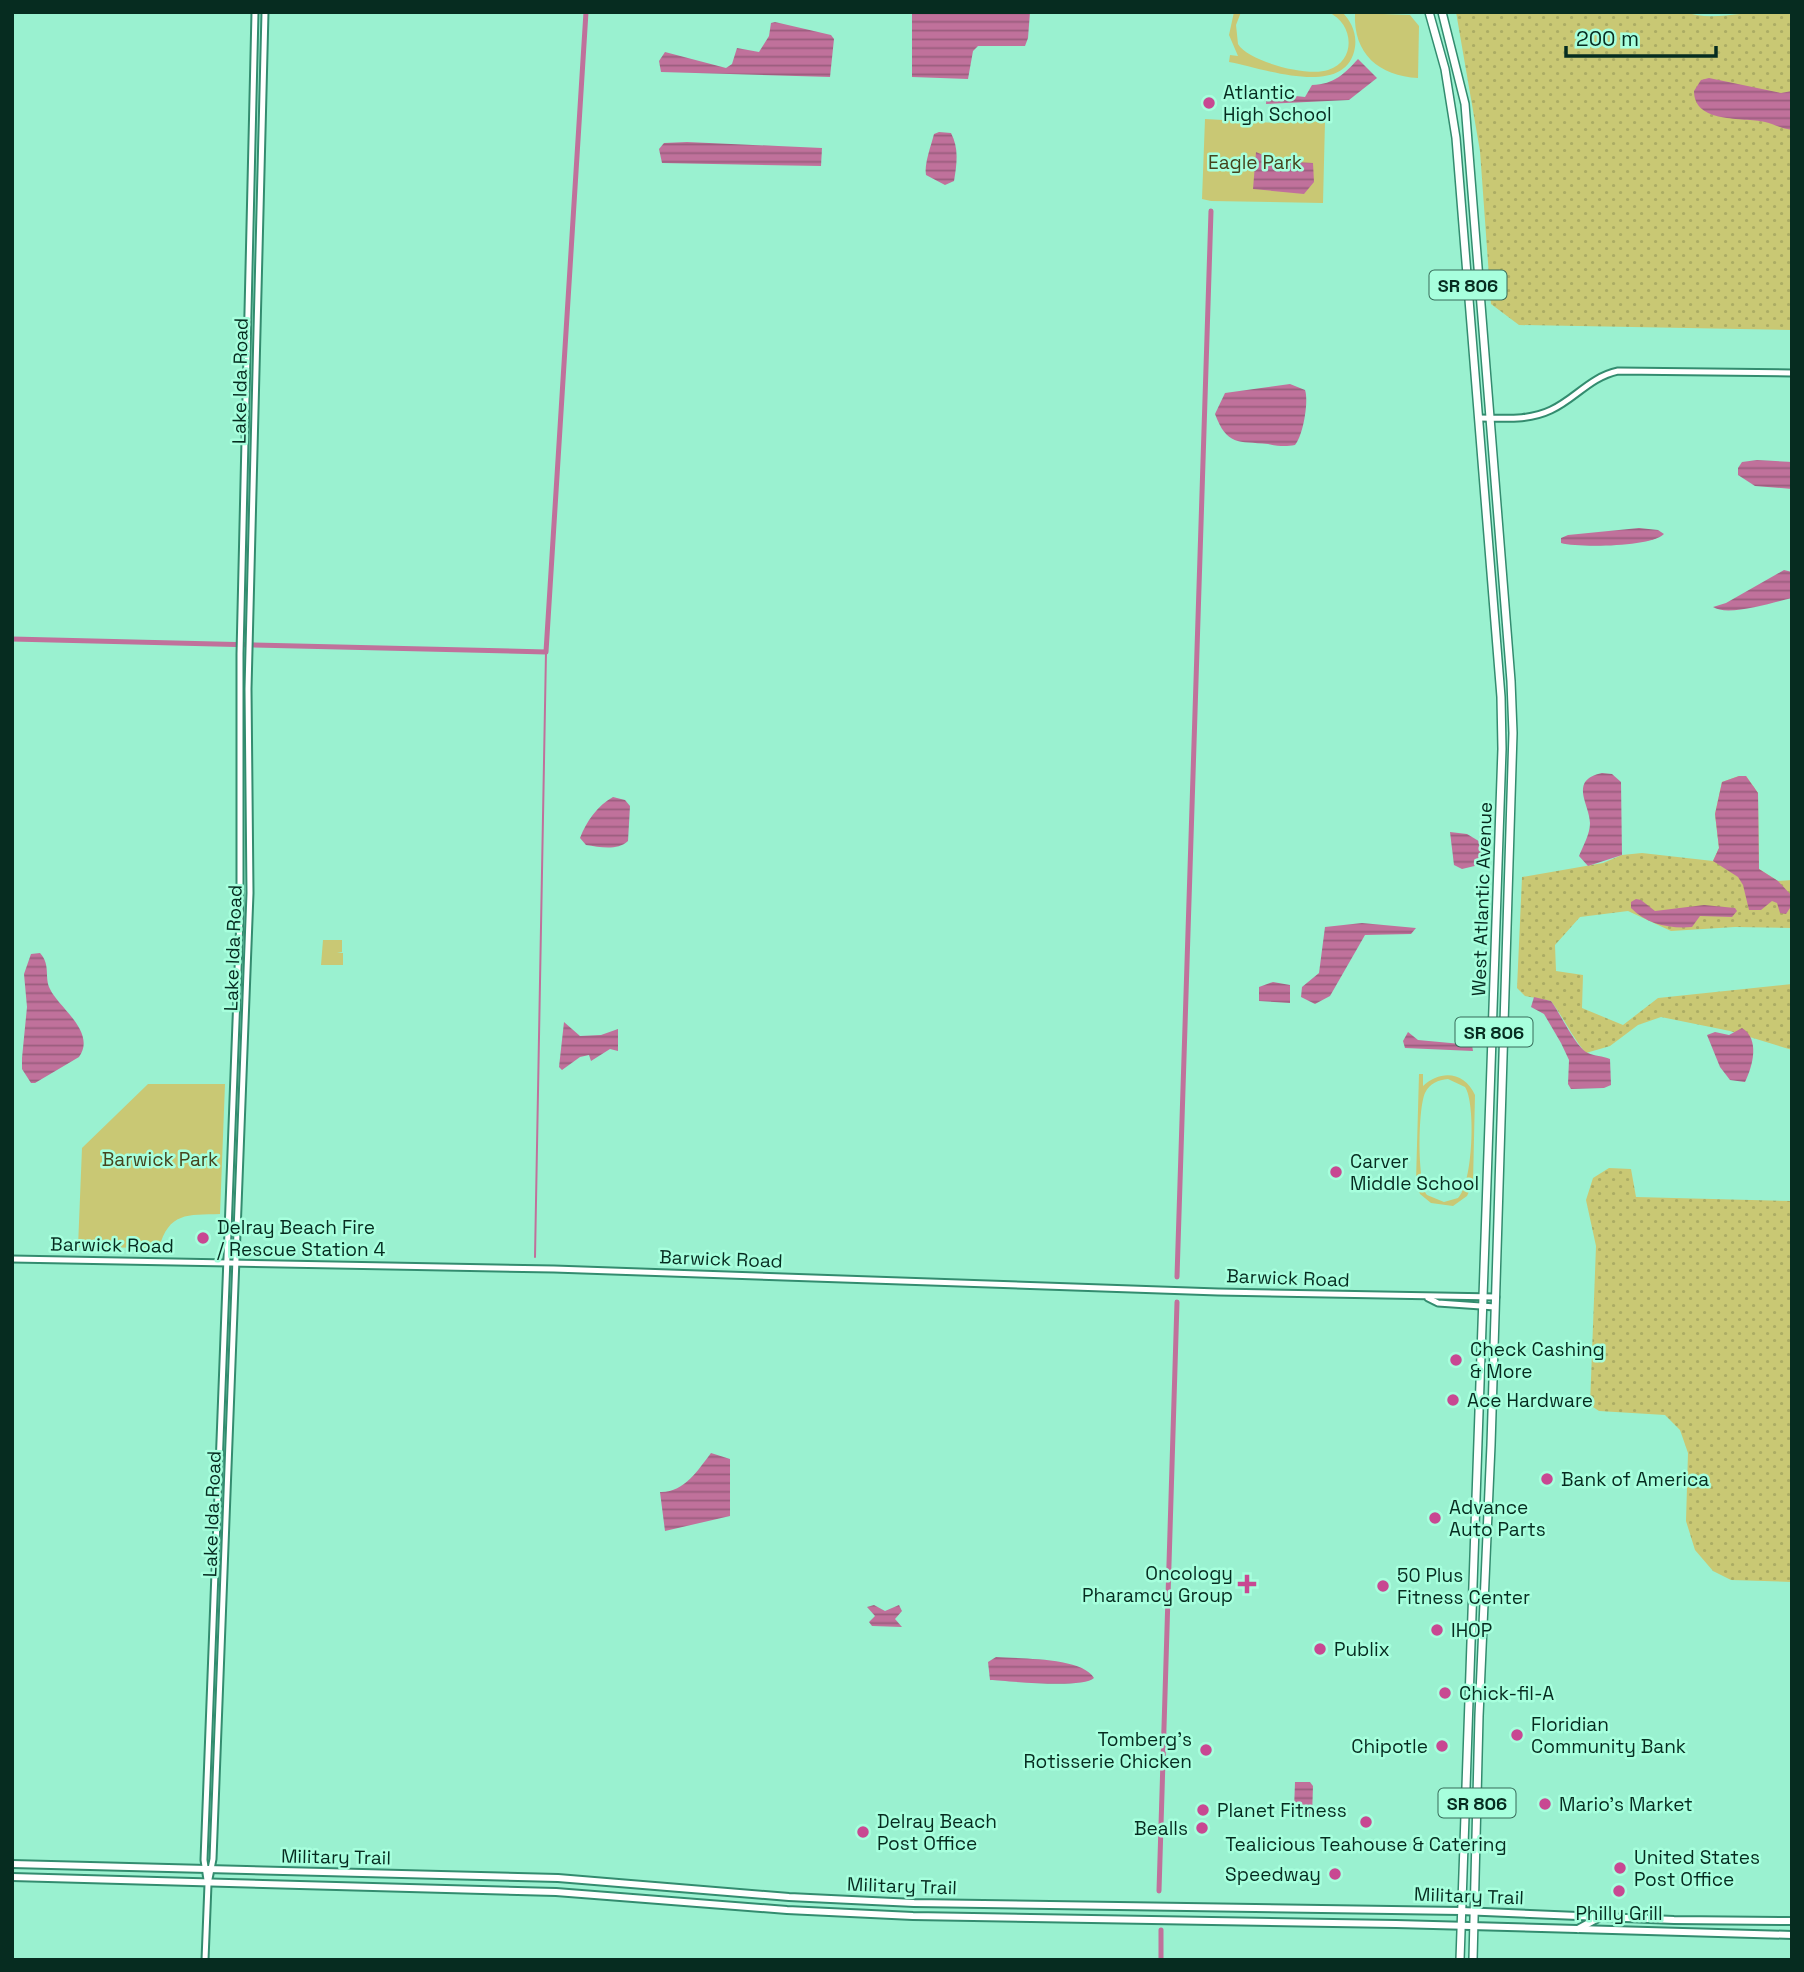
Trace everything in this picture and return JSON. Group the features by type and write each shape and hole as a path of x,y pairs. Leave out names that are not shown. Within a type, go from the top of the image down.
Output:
{"main road":[{"name":"West Atlantic Avenue","path":"1429,12 1454,119 1492,580 1502,749 1479,1475 1460,1960"},
{"name":"West Atlantic Avenue","path":"1442,12 1465,104 1513,733 1473,1960"},
{"path":"1462,208 1475,230"},
{"path":"1492,580 1503,579"},
{"path":"1479,1475 1489,1494"},
{"path":"1478,1489 1488,1511"},
{"path":"1467,1751 1478,1768"},
{"name":"Military Trail","path":"12,1864 558,1878 789,1897 915,1903 1475,1911 1792,1921"},
{"name":"Military Trail","path":"12,1877 596,1894 787,1910 913,1916 1474,1926 1792,1935"},
{"path":"1578,1929 1600,1917"}],"street":[{"name":"Lake Ida Road","path":"205,1960 241,865 240,635 255,12"},
{"name":"Lake Ida Road","path":"208,1869 237,1263 250,893 250,635 265,12"},
{"path":"1479,418 1527,417 1549,411 1600,376 1618,371 1792,373"},
{"name":"Barwick Road","path":"12,1259 554,1269 1429,1298 1438,1303 1485,1301 1496,1297"},
{"name":"Barwick Road","path":"1485,1301 1495,1307"}],"green space":[{"path":"1779,11 1792,13 1792,330 1519,325 1491,304 1480,151 1456,12 1686,12 1710,16"},
{"path":"1234,12 1241,12 1236,25 1238,44 1244,51 1266,62 1294,70 1319,72 1337,65 1344,59 1349,42 1343,24 1328,12 1342,12 1351,23 1355,47 1349,63 1337,73 1321,77 1282,74 1229,62 1230,55 1238,56 1229,35"},
{"path":"1355,13 1410,15 1419,26 1418,78 1391,73 1371,60 1359,40"},
{"name":"Eagle Park","path":"1205,119 1277,123 1325,121 1323,203 1202,199"},
{"path":"1746,776 1758,793 1759,869 1778,881 1792,880 1792,928 1735,927 1671,931 1628,911 1580,917 1555,945 1556,971 1583,975 1582,1008 1623,1025 1658,998 1792,984 1792,1050 1730,1031 1661,1017 1638,1025 1610,1046 1586,1053 1551,1001 1525,996 1517,988 1522,877 1603,863 1622,855 1642,853 1713,861 1719,848 1715,814 1722,782"},
{"path":"323,940 342,940 342,952 337,953 343,953 343,965 321,965"},
{"path":"1419,1074 1423,1074 1423,1086 1445,1075 1459,1078 1471,1087 1475,1095 1473,1183 1467,1196 1453,1206 1431,1203 1420,1194 1416,1181","holes":["1448,1079 1465,1087 1471,1109 1470,1161 1463,1190 1458,1198 1444,1202 1427,1195 1421,1176 1423,1101 1427,1090 1438,1081"]},
{"name":"Barwick Park","path":"148,1084 225,1084 220,1214 181,1218 168,1228 159,1248 78,1247 82,1148"},
{"path":"1609,1168 1631,1169 1636,1197 1792,1201 1792,1582 1731,1580 1713,1571 1695,1550 1686,1521 1688,1453 1680,1430 1665,1415 1599,1411 1590,1405 1596,1246 1586,1200 1593,1178"}],"shaded area":[{"path":"912,12 1030,12 1028,38 1025,46 978,46 973,51 968,79 912,77"},
{"path":"771,23 831,35 834,39 830,77 661,72 659,61 665,52 726,68 732,64 737,48 759,52 769,36"},
{"path":"1358,59 1377,78 1349,100 1266,104 1267,93 1305,97 1312,85 1327,83 1338,77"},
{"path":"1709,78 1781,93 1792,91 1792,130 1765,122 1721,117 1702,109 1696,102 1694,91 1701,80"},
{"path":"951,133 956,150 954,181 945,185 926,175 934,134"},
{"path":"664,143 822,148 821,166 662,163 659,149"},
{"path":"1256,152 1277,161 1313,163 1314,182 1304,194 1253,189"},
{"path":"1290,384 1305,390 1306,395 1303,427 1295,445 1241,442 1224,432 1215,414 1225,393"},
{"path":"1742,462 1792,462 1792,489 1755,486 1738,475"},
{"path":"1639,528 1658,530 1664,534 1645,542 1630,544 1598,546 1561,543 1561,538 1568,535"},
{"path":"1784,570 1792,572 1792,598 1740,610 1720,610 1713,607 1726,603"},
{"path":"1612,774 1621,782 1622,855 1588,866 1579,856 1588,836 1590,823 1583,787 1592,776"},
{"path":"1746,776 1758,793 1759,869 1778,881 1792,896 1792,905 1786,914 1780,913 1777,903 1772,901 1761,910 1749,910 1743,885 1738,877 1713,861 1719,848 1715,814 1722,782"},
{"path":"613,797 625,800 630,806 628,841 614,847 586,845 580,838 586,826 593,814"},
{"path":"1450,832 1467,834 1487,846 1483,864 1462,869 1454,865"},
{"path":"1636,899 1655,911 1704,905 1735,908 1737,911 1732,917 1700,916 1692,927 1675,927 1651,922 1637,913 1631,908 1631,902"},
{"path":"1362,923 1416,928 1411,934 1365,935 1330,996 1315,1004 1301,997 1302,987 1319,973 1325,927"},
{"path":"40,953 45,962 50,989 80,1029 83,1048 79,1057 31,1083 22,1069 27,1007 24,974 31,954"},
{"path":"1273,982 1290,985 1290,1003 1259,1001 1259,987"},
{"path":"1534,997 1551,1001 1583,1050 1610,1059 1611,1085 1604,1088 1571,1089 1568,1084 1569,1060 1544,1014 1531,1007"},
{"path":"564,1022 580,1036 601,1035 618,1029 618,1051 610,1049 591,1061 589,1055 580,1057 562,1070 559,1067"},
{"path":"1742,1028 1748,1033 1753,1046 1752,1061 1745,1082 1730,1080 1720,1067 1707,1035 1715,1032 1729,1035"},
{"path":"1408,1032 1418,1040 1472,1045 1473,1051 1405,1048 1403,1041"},
{"path":"711,1453 730,1459 730,1516 665,1531 660,1492 683,1485"},
{"path":"874,1605 885,1611 899,1605 902,1611 895,1619 902,1627 872,1626 869,1622 875,1616 867,1607"},
{"path":"996,1657 1064,1663 1087,1671 1094,1678 1061,1684 990,1680 988,1662"},
{"path":"1295,1782 1310,1782 1313,1786 1312,1817 1299,1817 1294,1810"}],"waterway":[{"path":"12,639 546,652 586,12"},
{"path":"1177,1277 1211,211"},
{"path":"535,1257 546,652"},
{"path":"1159,1891 1177,1302"},
{"path":"1161,1930 1161,1960"}],"place":[{"name":"Atlantic High School","path":"1209,103"},
{"name":"Carver Middle School","path":"1336,1172"},
{"name":"Delray Beach Fire / Rescue Station 4","path":"203,1238"},
{"name":"Check Cashing & More","path":"1456,1360"},
{"name":"Ace Hardware","path":"1453,1400"},
{"name":"Bank of America","path":"1547,1479"},
{"name":"Advance Auto Parts","path":"1435,1518"},
{"name":"Oncology Pharamcy Group","path":"1247,1584"},
{"name":"50 Plus Fitness Center","path":"1383,1586"},
{"name":"IHOP","path":"1437,1630"},
{"name":"Publix","path":"1320,1649"},
{"name":"Chick-fil-A","path":"1445,1693"},
{"name":"Floridian Community Bank","path":"1517,1735"},
{"name":"Chipotle","path":"1442,1746"},
{"name":"Tomberg's Rotisserie Chicken","path":"1206,1750"},
{"name":"Mario's Market","path":"1545,1804"},
{"name":"Planet Fitness","path":"1203,1810"},
{"name":"Tealicious Teahouse & Catering","path":"1366,1822"},
{"name":"Bealls","path":"1202,1828"},
{"name":"Delray Beach Post Office","path":"863,1832"},
{"name":"United States Post Office","path":"1620,1868"},
{"name":"Speedway","path":"1335,1874"},
{"name":"Philly Grill","path":"1619,1891"}]}
